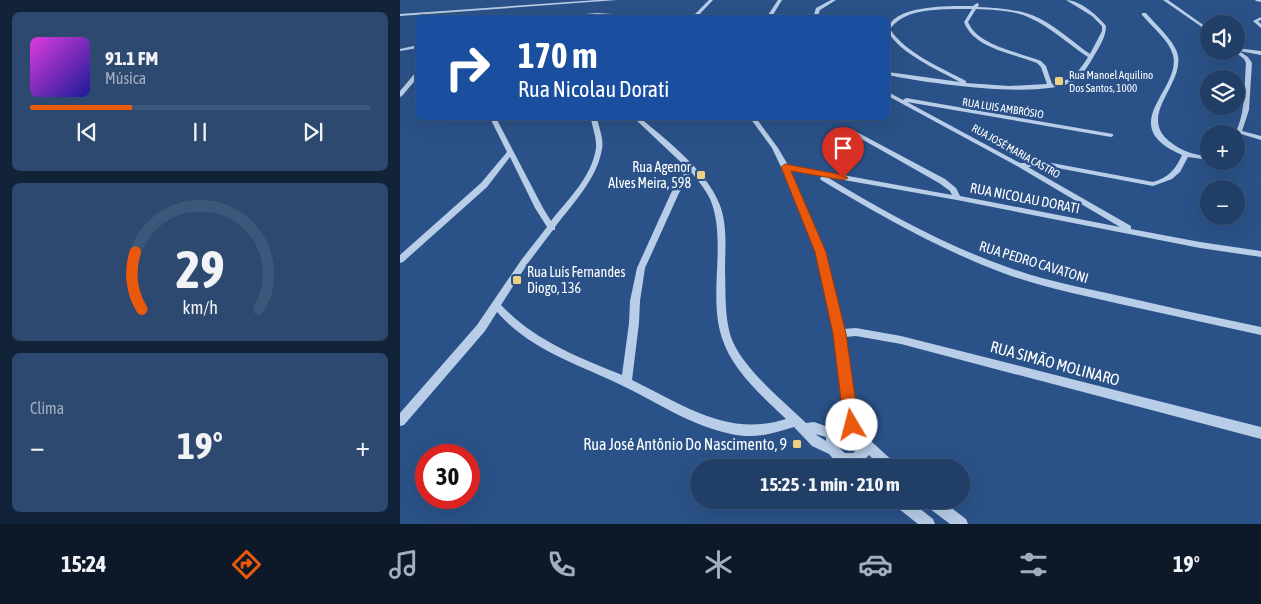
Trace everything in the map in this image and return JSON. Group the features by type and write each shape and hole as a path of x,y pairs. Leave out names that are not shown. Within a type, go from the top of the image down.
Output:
{"street":[{"path":"400,15 615,0"},
{"path":"696,15 711,0"},
{"path":"770,15 780,0"},
{"path":"816,15 818,8 834,0"},
{"path":"890,74 923,80 968,84 1050,86 1066,83 1075,78 1090,56 1102,37 1104,26 1094,15 1068,0"},
{"path":"1165,0 1200,25"},
{"path":"1257,0 1261,1"},
{"path":"890,21 896,16 915,8 953,2 977,4 1010,10 1034,18 1054,29 1090,56"},
{"path":"977,4 966,22 968,28 986,42 1039,62 1043,66 1050,86"},
{"path":"1144,14 1173,50 1177,60 1156,112 1156,132 1163,141 1186,154 1200,156"},
{"path":"575,15 604,15"},
{"path":"1261,18 1255,21 1261,27"},
{"path":"890,32 893,37 918,57 968,84"},
{"path":"400,50 415,47"},
{"path":"1245,51 1261,53"},
{"path":"1242,125 1246,115 1249,63 1245,57"},
{"path":"400,95 415,78"},
{"name":"RUA LUIS AMBRÓSIO","path":"891,96 952,110 1111,135"},
{"name":"RUA JOSÉ MARIA CASTRO","path":"891,96 1019,165 1132,231"},
{"path":"493,120 539,208 552,228"},
{"path":"400,421 457,358 497,306 525,261 578,194 595,166 599,140 594,120"},
{"path":"639,120 690,168 711,193 718,213 724,328 729,343 738,358 759,384 814,441 833,450 844,459"},
{"path":"754,120 785,167 820,252 839,334 852,425"},
{"path":"854,132 942,180 953,190 956,198"},
{"path":"1245,135 1261,138"},
{"path":"400,260 484,185 510,152"},
{"path":"1019,165 1052,165 1153,184 1172,177 1178,171 1186,154"},
{"name":"RUA NICOLAU DORATI","path":"785,167 1200,245 1261,254"},
{"path":"626,382 635,301 641,268 675,193 690,168"},
{"name":"RUA PEDRO CAVATONI","path":"817,174 922,234 971,257 1008,271 1052,285 1261,332"},
{"path":"497,306 508,320 530,336 582,364 626,382 714,424 729,429 746,431 800,425 833,434"},
{"name":"RUA SIMÃO MOLINARO","path":"839,334 856,332 901,340 1261,433"},
{"path":"833,450 833,434 841,427 852,425 865,434 867,445 882,459"},
{"path":"859,459 867,445"},
{"path":"910,509 928,524"},
{"path":"941,509 960,524"}],"place":[{"name":"Rua Manoel Aquilino Dos Santos, 1000","path":"1059,81"},
{"name":"Rua Agenor Alves Meira, 598","path":"701,175"},
{"name":"Rua Luís Fernandes Diogo, 136","path":"517,280"},
{"name":"Rua José Antônio Do Nascimento, 9","path":"797,444"}],"route":[{"path":"843,178 785,167 820,252 839,334 852,425"}]}
